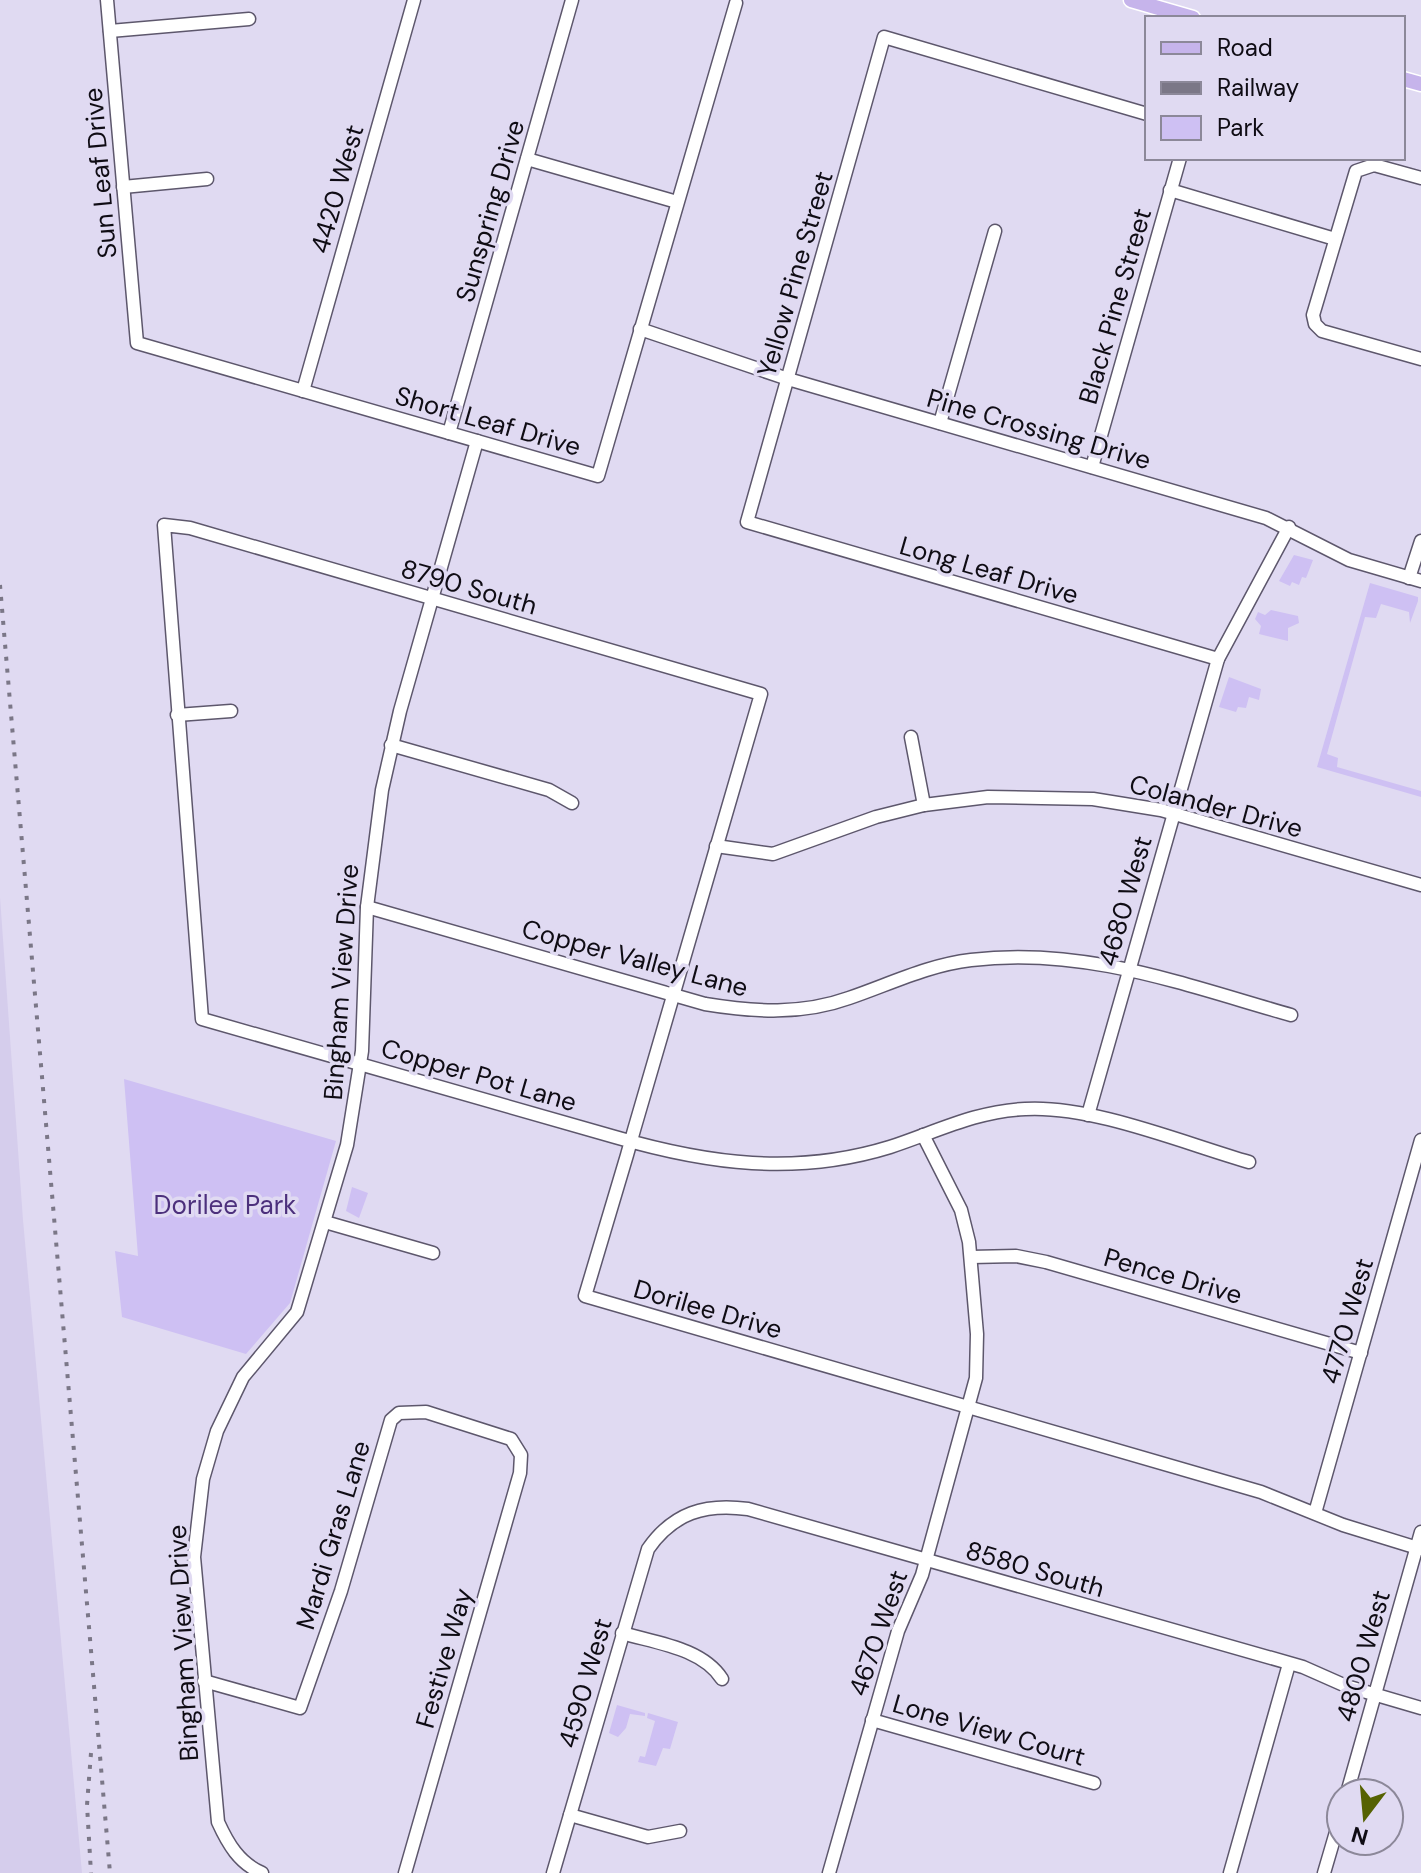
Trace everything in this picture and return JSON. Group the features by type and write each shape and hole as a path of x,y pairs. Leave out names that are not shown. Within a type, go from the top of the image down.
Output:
{"main road":[{"path":"1131,0 1186,16"}],"street":[{"name":"Sun Leaf Drive","path":"107,0 137,343"},
{"name":"4420 West","path":"303,391 414,0"},
{"name":"Sunspring Drive","path":"449,433 572,0"},
{"name":"Short Leaf Drive","path":"137,343 598,476 736,3"},
{"path":"110,31 249,19"},
{"name":"Yellow Pine Street","path":"747,522 884,37 1145,113"},
{"path":"527,159 677,202"},
{"name":"Black Pine Street","path":"1092,467 1179,160"},
{"path":"1421,178 1374,165 1359,169 1351,182 1315,309 1315,324 1327,333 1421,359"},
{"path":"123,187 207,179"},
{"path":"1170,190 1335,239"},
{"path":"940,423 995,231"},
{"name":"Pine Crossing Drive","path":"640,329 788,379 1289,527 1349,560 1415,580"},
{"name":"Bingham View Drive","path":"259,1872 229,1845 218,1822 194,1557 203,1479 217,1431 243,1377 297,1312 347,1145 360,1064 367,907 374,838 391,745 477,441"},
{"name":"Long Leaf Drive","path":"747,522 1218,659"},
{"name":"8790 South","path":"164,525 190,528 761,694"},
{"name":"Copper Pot Lane","path":"164,525 202,1019 630,1142 708,1161 778,1166 842,1159 965,1119 1005,1110 1055,1109 1088,1115 1249,1162"},
{"name":"4680 West","path":"1088,1115 1218,659 1289,527"},
{"path":"1415,580 1421,541"},
{"name":"Dorilee Drive","path":"761,694 585,1296 1261,1492 1375,1537 1419,1548"},
{"path":"177,715 231,711"},
{"path":"911,737 924,805"},
{"path":"391,745 549,790 572,803"},
{"name":"Colander Drive","path":"716,846 773,854 876,817 924,805 988,797 1042,795 1119,802 1174,813 1421,885"},
{"name":"Copper Valley Lane","path":"367,907 673,995 754,1012 802,1009 847,999 919,972 967,960 1018,956 1066,958 1129,969 1291,1015"},
{"name":"4670 West","path":"829,1873 898,1631 926,1561 969,1408 978,1350 971,1257 961,1210 923,1135"},
{"name":"4770 West","path":"1315,1513 1421,1140"},
{"path":"325,1222 433,1253"},
{"name":"Pence Drive","path":"971,1257 1007,1255 1036,1260 1361,1353"},
{"name":"Mardi Gras Lane","path":"204,1681 300,1708 341,1591 391,1420 399,1413 416,1409 500,1433 511,1439 521,1455"},
{"name":"Festive Way","path":"405,1873 520,1473 521,1455"},
{"name":"8580 South","path":"679,1517 708,1507 748,1509 1289,1664 1421,1708"},
{"name":"4590 West","path":"553,1873 648,1549 660,1532 679,1517"},
{"name":"4800 West","path":"1352,1777 1419,1548 1421,1532"},
{"path":"622,1633 701,1657 714,1666 722,1679"},
{"path":"1230,1873 1289,1664"},
{"name":"Lone View Court","path":"872,1720 1094,1783"},
{"path":"570,1815 648,1837 680,1831"}],"shaded area":[{"path":"0,897 23,1220 82,1873 0,1873"}],"green space":[{"path":"1294,555 1313,560 1306,578 1302,577 1299,585 1292,582 1290,586 1279,581"},
{"path":"1370,583 1418,597 1418,601 1410,623 1409,612 1381,604 1376,618 1365,617 1327,754 1338,758 1337,767 1421,791 1421,797 1317,767"},
{"path":"1271,610 1298,616 1299,623 1288,628 1288,641 1259,634 1261,626 1255,619 1258,612 1265,615"},
{"path":"1229,677 1261,689 1259,700 1249,697 1246,708 1238,707 1236,712 1219,707"},
{"name":"Dorilee Park","path":"124,1079 336,1141 290,1303 246,1354 122,1317 115,1251 138,1256"},
{"path":"352,1187 368,1193 359,1218 346,1211"},
{"path":"617,1705 645,1713 645,1716 630,1714 626,1728 618,1737 609,1733"},
{"path":"648,1713 678,1722 670,1749 663,1748 656,1766 638,1762 640,1756 645,1757 655,1721 647,1718"}],"railway":[{"path":"0,585 110,1873"},
{"path":"91,1753 87,1805 91,1873"}]}
